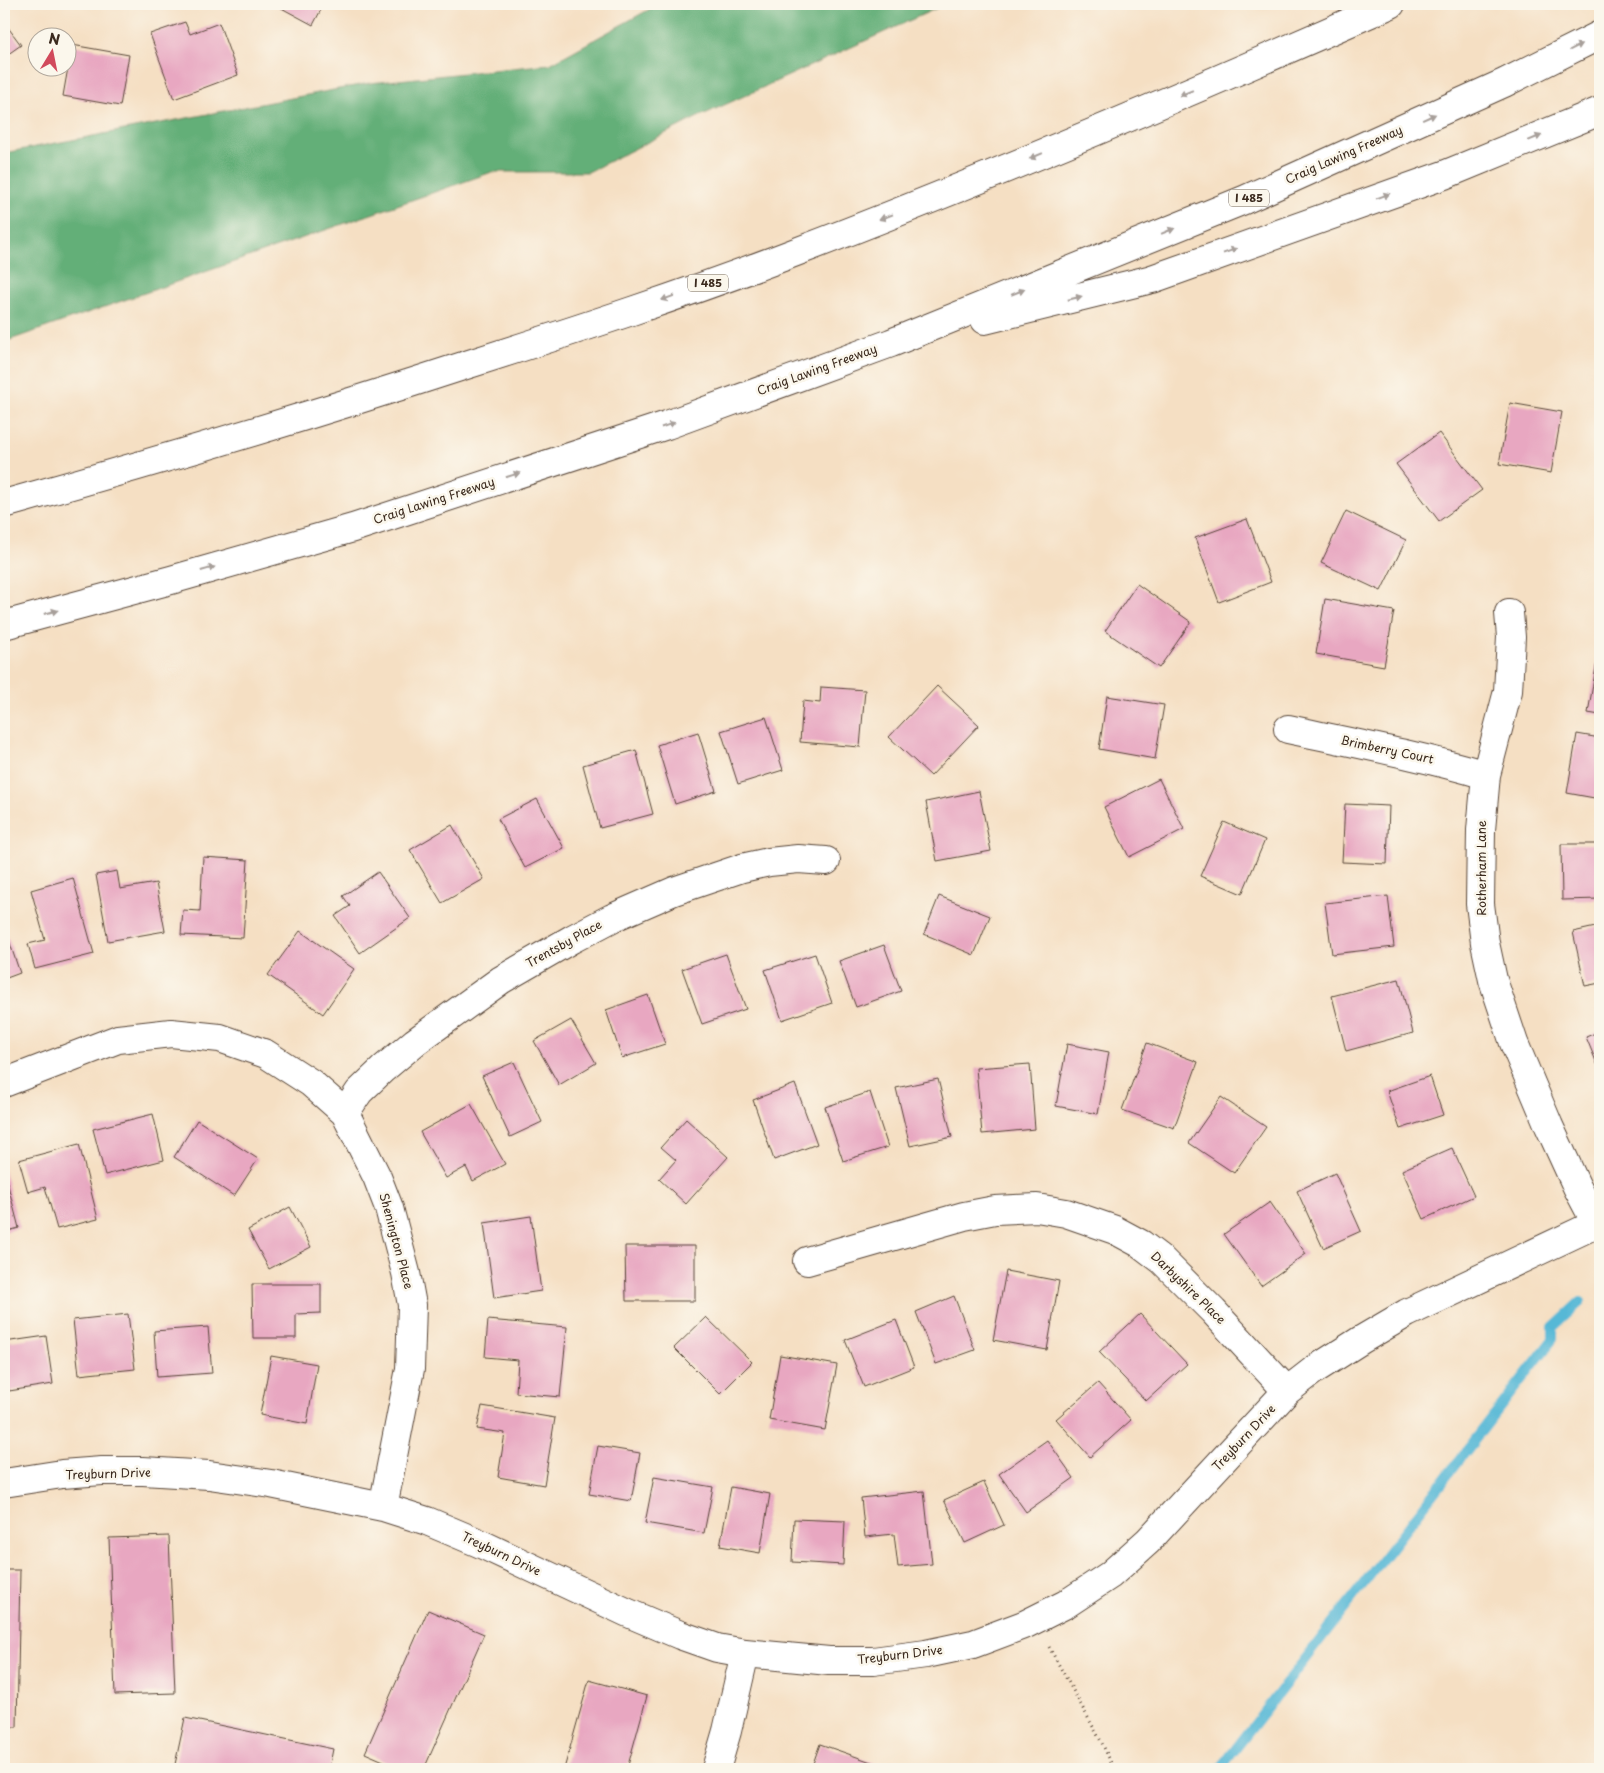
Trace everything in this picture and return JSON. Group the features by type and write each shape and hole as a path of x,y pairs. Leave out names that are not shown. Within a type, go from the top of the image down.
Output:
{"main road":[{"path":"1226,77 1349,4"},
{"name":"I 485","path":"4,504 226,441 595,324 802,250 988,177 1226,77 1391,4"},
{"name":"Craig Lawing Freeway","path":"4,625 353,528 667,425 891,343 1244,200 1504,83 1600,35"},
{"path":"891,343 1152,279 1444,175 1600,112"},
{"name":"Rotherham Lane","path":"1509,613 1511,637 1508,691 1486,774 1481,830 1480,904 1485,943 1493,980 1514,1043 1577,1187 1598,1223"},
{"name":"Brimberry Court","path":"1288,729 1375,747 1486,774"},
{"name":"Trentsby Place","path":"345,1113 359,1092 414,1042 501,980 572,939 612,918 674,892 742,868 769,862 798,859 826,860"},
{"name":"Shenington Place","path":"4,1083 118,1038 171,1033 220,1038 266,1054 311,1083 345,1113 377,1177 389,1208 406,1273 412,1305 410,1369 384,1507"},
{"name":"Darbyshire Place","path":"807,1261 964,1216 995,1210 1037,1208 1066,1213 1115,1230 1141,1244 1162,1260 1213,1311 1287,1391"},
{"name":"Treyburn Drive","path":"4,1483 62,1474 102,1471 143,1471 208,1475 271,1484 384,1507 428,1521 471,1539 626,1612 680,1635 717,1648 745,1653 829,1661 872,1661 926,1654 973,1644 1035,1620 1066,1604 1110,1574 1148,1541 1287,1391 1314,1370 1407,1313 1598,1223"},
{"path":"716,1769 745,1653"}],"path":[{"path":"1035,1620 1102,1743 1114,1769"}],"green space":[{"path":"659,4 946,4 698,117 588,172 492,172 4,342 4,153 370,83 550,64"}],"building":[{"path":"274,4 324,4 313,25"},
{"path":"4,22 21,45 4,57"},
{"path":"185,22 190,34 219,23 238,75 174,99 150,34"},
{"path":"78,46 129,55 120,106 63,96 66,78 78,78"},
{"path":"1510,403 1562,412 1551,473 1499,464"},
{"path":"1439,433 1482,490 1439,521 1396,464"},
{"path":"1346,511 1406,540 1381,591 1321,563"},
{"path":"1247,519 1271,582 1219,602 1195,538"},
{"path":"1137,584 1191,622 1159,668 1105,631"},
{"path":"1325,599 1394,611 1384,666 1316,654"},
{"path":"1600,650 1600,715 1588,713"},
{"path":"937,686 979,725 931,776 889,737"},
{"path":"821,687 865,690 860,747 800,742 803,701 820,703"},
{"path":"1107,696 1164,705 1155,759 1099,749"},
{"path":"766,717 783,770 738,784 721,731"},
{"path":"698,732 716,791 675,804 657,745"},
{"path":"1577,734 1600,738 1600,799 1567,793"},
{"path":"636,750 653,814 600,828 583,765"},
{"path":"1159,779 1184,829 1129,857 1104,807"},
{"path":"979,791 991,851 937,861 926,802"},
{"path":"537,799 564,848 525,868 498,819"},
{"path":"1345,804 1389,806 1387,864 1342,862"},
{"path":"1224,822 1265,840 1242,894 1200,876"},
{"path":"452,825 484,879 442,903 410,850"},
{"path":"1561,844 1600,844 1600,899 1562,900"},
{"path":"203,857 248,860 243,938 181,935 183,910 200,911"},
{"path":"117,871 120,889 156,883 165,931 108,941 96,875"},
{"path":"378,872 410,918 360,953 335,916 350,906 343,896"},
{"path":"73,878 94,954 35,969 28,944 45,940 31,890"},
{"path":"939,896 990,916 974,955 924,934"},
{"path":"1388,896 1394,947 1332,954 1325,903"},
{"path":"4,926 20,973 4,979"},
{"path":"1600,926 1600,983 1585,986 1573,932"},
{"path":"300,931 354,969 323,1014 268,975"},
{"path":"884,945 901,991 856,1007 839,961"},
{"path":"726,954 746,1009 702,1024 682,969"},
{"path":"815,954 832,1003 782,1020 765,970"},
{"path":"1399,979 1413,1033 1346,1051 1332,996"},
{"path":"648,995 665,1044 622,1058 606,1010"},
{"path":"571,1020 596,1063 559,1085 534,1041"},
{"path":"1600,1031 1600,1071 1586,1037"},
{"path":"1147,1043 1198,1062 1174,1128 1122,1110"},
{"path":"1067,1044 1109,1052 1098,1114 1056,1106"},
{"path":"514,1062 542,1122 510,1137 482,1076"},
{"path":"1030,1064 1035,1129 982,1134 976,1068"},
{"path":"1430,1076 1443,1115 1400,1129 1387,1091"},
{"path":"938,1079 952,1137 910,1146 896,1088"},
{"path":"795,1084 817,1144 774,1160 753,1100"},
{"path":"870,1092 888,1147 843,1161 825,1107"},
{"path":"1221,1097 1266,1127 1234,1173 1189,1143"},
{"path":"471,1104 505,1164 473,1181 466,1167 446,1178 420,1132"},
{"path":"153,1114 164,1160 105,1175 93,1129"},
{"path":"686,1119 728,1157 686,1204 659,1179 676,1160 661,1147"},
{"path":"197,1120 258,1159 234,1196 174,1157"},
{"path":"79,1144 98,1219 57,1229 45,1187 28,1192 19,1160"},
{"path":"1452,1148 1474,1196 1424,1219 1402,1170"},
{"path":"4,1170 19,1228 4,1232"},
{"path":"1335,1173 1361,1231 1323,1248 1297,1191"},
{"path":"1270,1202 1306,1254 1261,1286 1224,1234"},
{"path":"290,1207 311,1247 269,1269 248,1230"},
{"path":"531,1216 541,1291 494,1298 484,1223"},
{"path":"625,1246 695,1246 695,1301 626,1301"},
{"path":"1006,1271 1059,1281 1047,1350 993,1340"},
{"path":"252,1284 321,1284 321,1313 296,1314 296,1338 253,1338"},
{"path":"954,1296 975,1350 936,1364 916,1312"},
{"path":"128,1314 135,1369 79,1375 73,1320"},
{"path":"1140,1314 1187,1364 1146,1401 1099,1352"},
{"path":"706,1317 752,1362 720,1394 674,1348"},
{"path":"488,1320 567,1327 560,1397 516,1393 518,1360 485,1357"},
{"path":"896,1320 914,1367 864,1387 845,1340"},
{"path":"208,1327 212,1373 157,1377 154,1331"},
{"path":"46,1336 53,1384 9,1391 4,1358 4,1342"},
{"path":"780,1355 837,1365 825,1430 769,1420"},
{"path":"271,1356 317,1364 307,1424 260,1415"},
{"path":"1098,1383 1131,1420 1090,1457 1056,1419"},
{"path":"482,1406 555,1418 544,1485 498,1477 505,1433 477,1429"},
{"path":"1047,1440 1074,1478 1026,1512 999,1474"},
{"path":"598,1446 640,1453 631,1501 589,1494"},
{"path":"654,1477 713,1487 704,1533 645,1523"},
{"path":"984,1482 1004,1525 965,1543 944,1500"},
{"path":"731,1487 770,1494 760,1553 720,1546"},
{"path":"924,1491 932,1564 898,1567 894,1534 865,1537 861,1498"},
{"path":"794,1519 845,1521 843,1565 792,1562"},
{"path":"169,1536 175,1693 115,1695 109,1538"},
{"path":"4,1570 20,1570 17,1727 4,1727"},
{"path":"428,1610 484,1634 424,1769 402,1769 365,1753"},
{"path":"589,1680 647,1696 627,1769 564,1769"},
{"path":"185,1718 333,1749 329,1769 174,1769"},
{"path":"820,1744 874,1763 872,1769 811,1769"}],"waterway":[{"path":"1220,1769 1553,1339 1553,1327 1580,1302"}]}
